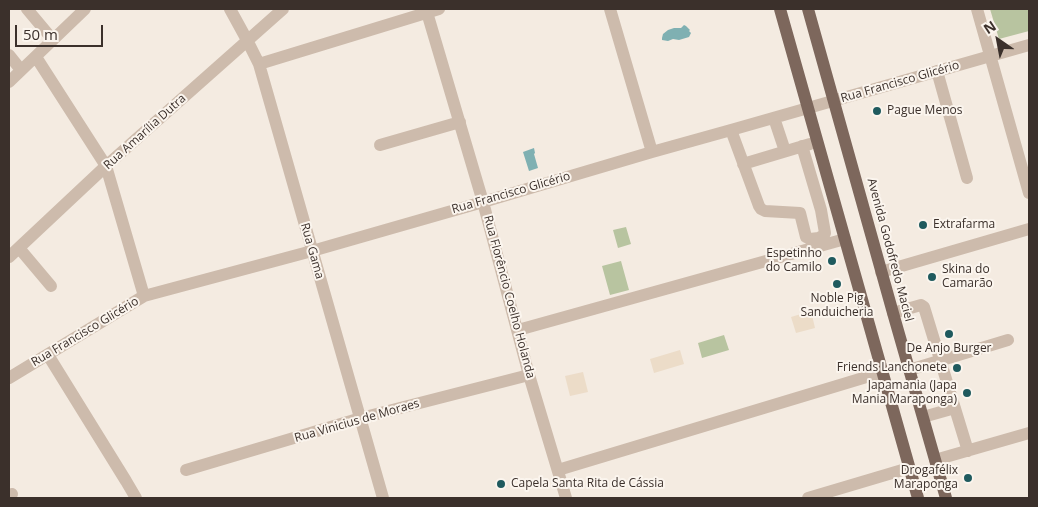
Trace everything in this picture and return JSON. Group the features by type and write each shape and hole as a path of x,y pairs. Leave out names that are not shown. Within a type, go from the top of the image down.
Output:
{"main road":[{"path":"780,9 918,498"},
{"name":"Avenida Godofredo Maciel","path":"808,9 946,498"}],"street":[{"path":"27,9 53,40"},
{"path":"9,82 85,9"},
{"name":"Rua Gama","path":"230,9 259,64 383,498"},
{"name":"Rua Amarília Dutra","path":"12,251 282,9"},
{"path":"610,9 652,152"},
{"path":"977,9 1029,194"},
{"path":"259,64 431,10"},
{"name":"Rua Florêncio Coelho Holanda","path":"431,10 460,122 566,498"},
{"name":"Rua Francisco Glicério","path":"9,378 144,296 312,251 1029,44"},
{"path":"9,54 21,70"},
{"path":"36,56 106,166 144,296"},
{"path":"937,71 967,178"},
{"path":"774,118 785,151"},
{"path":"380,145 460,122"},
{"path":"731,130 761,209 800,214 836,206"},
{"path":"743,164 818,142"},
{"path":"802,146 821,210 825,233 820,242"},
{"path":"800,214 806,237 820,242"},
{"path":"881,272 1029,229"},
{"path":"518,330 820,242 845,239"},
{"path":"12,251 51,286"},
{"path":"893,313 921,305 924,307 968,451"},
{"path":"909,370 1008,340"},
{"path":"48,355 136,498"},
{"path":"558,470 883,372"},
{"name":"Rua Vinicius de Moraes","path":"186,470 261,453 360,418 530,375"},
{"path":"923,417 955,408"},
{"path":"935,460 1029,433"},
{"path":"808,498 909,468"}],"green space":[{"path":"990,9 1029,9 1029,31 999,39"},
{"path":"626,227 631,244 618,248 613,230"},
{"path":"621,261 629,290 610,295 602,266"},
{"path":"724,335 729,350 702,358 698,343"}],"shaded area":[{"path":"811,311 815,328 796,333 791,317"},
{"path":"680,350 684,364 654,373 650,359"},
{"path":"583,372 588,392 570,396 565,376"}],"water":[{"path":"684,25 690,30 689,37 679,40 662,40 663,34 668,30 681,28"},
{"path":"534,148 538,168 529,171 523,152"}],"place":[{"name":"Pague Menos","path":"877,111"},
{"name":"Extrafarma","path":"923,225"},
{"name":"Espetinho do Camilo","path":"832,261"},
{"name":"Skina do Camarão","path":"932,277"},
{"name":"Noble Pig Sanduicheria","path":"837,284"},
{"name":"De Anjo Burger","path":"949,334"},
{"name":"Friends Lanchonete","path":"957,368"},
{"name":"Japamania (Japa Mania Maraponga)","path":"967,393"},
{"name":"Drogafélix Maraponga","path":"968,478"},
{"name":"Capela Santa Rita de Cássia","path":"501,484"}]}
